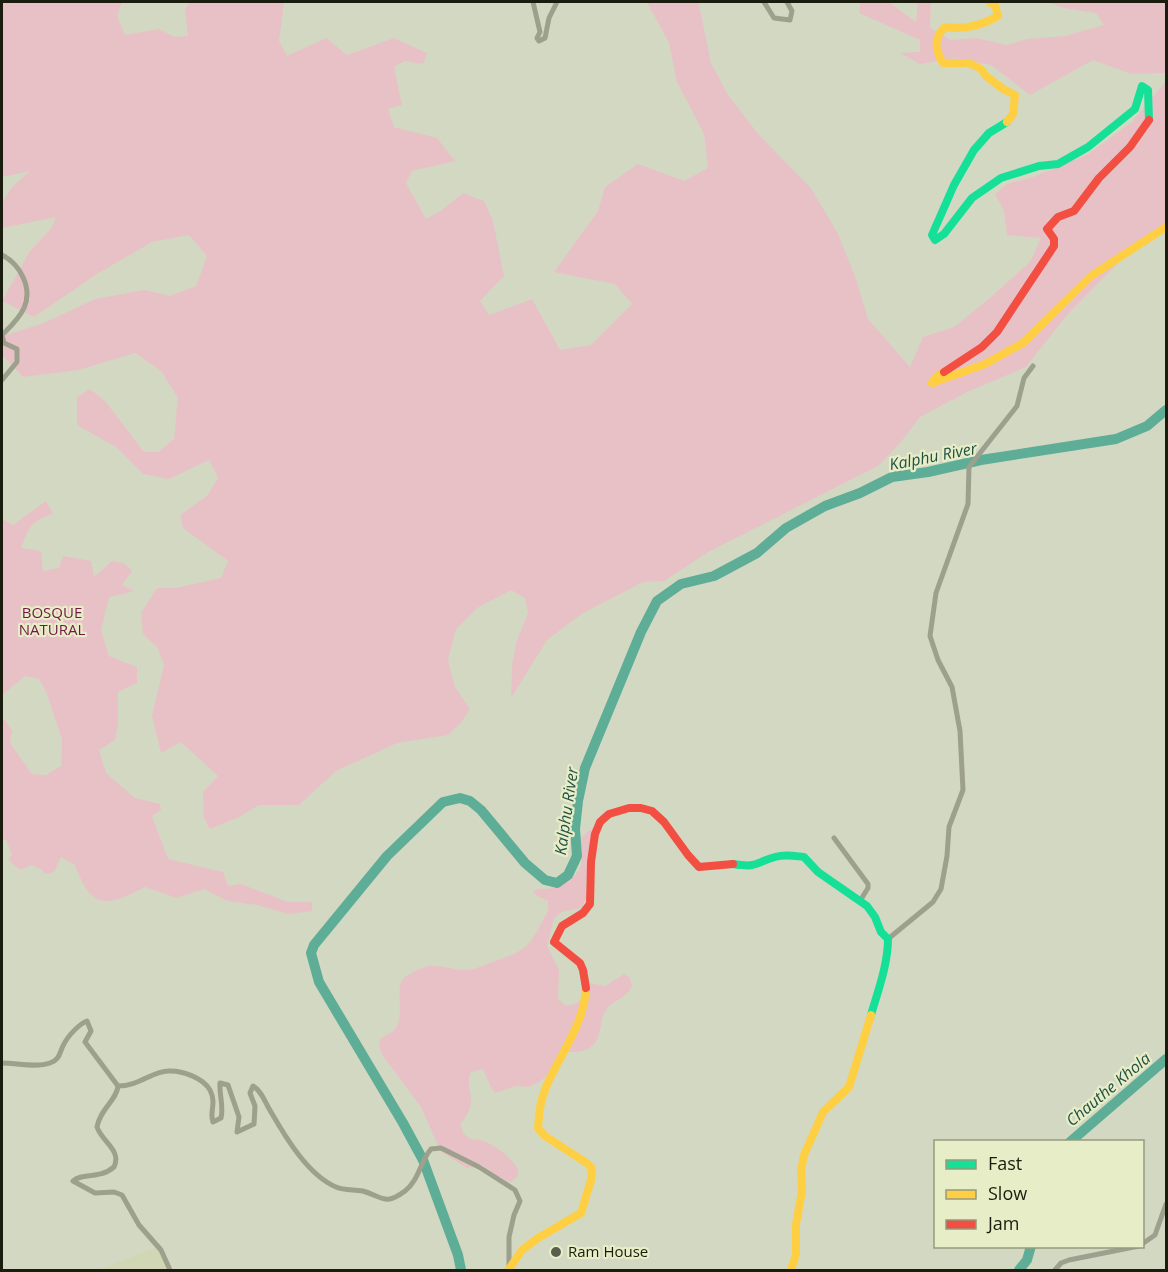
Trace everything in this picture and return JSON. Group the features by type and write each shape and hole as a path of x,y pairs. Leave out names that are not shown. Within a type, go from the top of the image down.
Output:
{"street":[{"path":"533,2 540,32 537,38 539,41 545,38 549,18 557,2"},
{"path":"764,2 774,18 790,20 792,11 787,2"},
{"path":"989,2 995,5 998,16 982,26 957,29 945,27 940,31 936,40 937,53 943,63 969,63 981,69 986,76 1015,95 1016,112 1008,121 983,138 966,162 932,235 935,240 944,234 972,198 1000,178 1039,166 1058,164 1088,147 1135,109 1142,86 1148,90 1150,118 1130,147 1100,178 1074,211 1058,216 1049,225 1047,229 1054,239 1054,246 998,332 982,346 936,377 932,383 985,364 1023,343 1091,276 1167,227"},
{"path":"2,255 9,258 21,273 27,289 25,306 19,317 2,335 4,343 17,349 17,362 2,380"},
{"path":"888,939 933,902 940,889 947,856 949,826 963,790 960,731 951,687 930,636 936,593 957,528 968,504 969,467 1017,406 1024,378 1033,366"},
{"path":"509,1270 522,1250 581,1213 592,1169 537,1128 543,1096 579,1021 587,996 583,971 578,962 571,952 556,946 554,942 557,930 587,909 591,902 594,854 597,828 600,822 605,817 624,809 646,808 658,816 699,867 729,863 751,867 784,855 804,857 818,872 867,906 888,939 880,984 849,1087 823,1112 804,1155 801,1171 802,1191 796,1224 796,1254 791,1270"},
{"path":"834,838 868,884 860,901"},
{"path":"2,1063 52,1062 58,1058 65,1042 81,1024 87,1021 91,1031 86,1042 118,1086 117,1093 100,1115 97,1127 102,1137 115,1151 117,1159 114,1167 102,1175 78,1177 73,1181 95,1193 114,1192 122,1195 139,1225 160,1250 170,1270"},
{"path":"118,1086 133,1085 167,1071 192,1076 201,1080 209,1088 214,1103 211,1116 213,1122 221,1118 219,1092 220,1083 223,1083 228,1085 239,1117 237,1132 254,1124 255,1106 250,1093 253,1086 260,1092 275,1119 304,1163 312,1171 336,1187 363,1191 385,1200 393,1199 415,1182 425,1156 431,1149 441,1148 515,1190 519,1206 514,1215 509,1237 509,1270"},
{"path":"1144,1243 1155,1235 1167,1204"},
{"path":"1055,1270 1061,1263 1069,1260 1129,1248"}],"shaded area":[{"path":"154,1248 159,1250 168,1270 98,1270"}],"green space":[{"path":"2,2 122,2 117,16 125,35 159,29 175,37 188,36 185,9 190,2 284,2 279,41 287,56 326,38 347,55 394,38 427,53 423,64 405,61 394,67 402,105 388,109 394,127 437,138 455,161 412,171 406,183 426,219 463,193 484,201 493,221 504,276 480,301 489,315 532,299 560,350 591,345 632,304 615,284 554,272 598,211 605,187 638,164 684,181 708,168 704,134 677,82 669,43 647,2 696,2 699,4 711,63 728,95 759,135 811,188 838,234 856,279 868,319 910,367 923,337 954,327 1030,262 1041,238 1007,235 1004,211 995,194 1007,184 1033,177 1088,154 1131,123 1166,81 1166,226 1123,258 1066,316 1026,367 967,392 920,417 878,466 710,551 664,581 643,582 583,613 547,640 511,698 512,665 517,640 528,613 525,598 511,590 477,608 456,629 448,660 455,687 470,709 460,724 448,735 397,743 336,771 299,805 259,805 239,817 210,829 204,818 203,792 218,776 181,742 161,753 152,716 164,665 157,647 143,634 141,613 157,588 176,588 221,578 228,561 183,528 180,515 207,496 218,478 209,460 169,479 143,474 116,447 77,425 77,397 90,389 105,401 144,452 158,452 174,439 178,398 161,371 135,353 78,370 23,377 2,355 2,345 6,335 44,323 95,299 144,290 170,296 196,286 207,256 189,235 152,242 97,274 34,317 2,301 30,251 51,229 56,217 2,228 2,203 12,187 30,171 2,177"},
{"path":"861,2 890,3 916,22 918,2 931,2 930,28 951,40 976,38 1007,45 1027,39 1065,36 1104,25 1096,13 1064,8 1046,2 1166,2 1166,73 1131,74 1093,60 1030,95 991,65 955,58 920,64 900,53 920,52 920,40 859,13"},
{"name":"BOSQUE NATURAL","path":"46,501 53,514 35,522 21,548 41,551 43,571 59,568 63,556 91,561 94,577 112,561 124,563 132,571 122,585 134,591 109,597 101,630 109,656 137,667 137,683 118,692 118,723 115,740 99,750 106,773 135,798 160,804 161,810 152,816 168,859 223,872 228,886 241,884 288,902 312,902 312,911 288,914 257,905 227,901 204,889 177,898 145,887 120,899 101,900 87,890 75,865 61,857 54,872 45,874 41,869 31,865 20,870 8,860 12,854 6,839 2,841 2,721 5,720 12,731 10,743 32,774 46,775 61,766 62,739 46,692 39,679 25,676 2,695 2,519 13,525"},
{"path":"590,829 593,833 586,880 586,900 581,908 562,912 554,918 547,946 559,970 558,998 564,1005 573,1004 584,996 589,983 605,986 624,974 630,978 632,986 627,993 608,1007 599,1035 593,1045 585,1050 560,1053 546,1077 539,1082 529,1087 516,1086 495,1093 483,1069 471,1072 469,1083 471,1104 460,1124 464,1134 470,1139 482,1140 511,1159 518,1172 517,1178 510,1182 482,1165 467,1168 441,1152 421,1107 383,1056 379,1047 380,1039 394,1031 398,1023 400,987 405,977 421,968 434,966 462,970 475,969 515,953 528,944 548,911 548,901 537,896 533,891 560,886 575,875 581,865 581,838"}],"waterway":[{"name":"Kalphu River","path":"461,1270 458,1255 423,1160 319,982 311,953 314,945 387,856 443,802 460,798 470,801 481,810 525,863 545,880 557,883 568,875 577,856 575,829 585,768 641,632 657,601 681,584 714,576 757,553 786,528 825,506 860,493 892,477 928,472 981,460 1116,439 1147,426 1166,410"},
{"name":"Chauthe Khola","path":"1072,1140 1166,1059"},
{"name":"Chauthe Khola","path":"1019,1270 1027,1260 1030,1248"}],"traffic: fast":[{"path":"1007,122 989,133 974,150 954,185 932,235 935,240 944,234 972,198 1001,178 1039,166 1058,164 1088,147 1135,109 1142,86 1148,90 1149,120"},
{"path":"733,864 752,865 782,856 804,857 818,872 867,906 875,917 881,932 888,939 884,968 871,1015"}],"traffic: slow":[{"path":"989,2 995,5 998,16 973,26 945,27 938,35 936,44 943,63 969,63 981,69 986,76 1015,95 1013,114 1007,122"},
{"path":"944,372 932,383 985,364 1023,343 1091,276 1166,227"},
{"path":"509,1269 522,1250 581,1213 591,1180 592,1169 588,1164 545,1136 538,1128 544,1092 576,1027 586,988"},
{"path":"791,1270 796,1254 796,1224 802,1191 801,1171 804,1155 823,1112 849,1087 871,1015"}],"traffic: jam":[{"path":"944,372 982,347 997,332 1054,246 1054,239 1047,229 1058,217 1074,211 1099,178 1130,147 1149,120"},
{"path":"586,988 580,963 554,942 562,926 583,913 590,904 591,862 595,834 600,822 609,814 629,808 652,811 664,822 699,867 733,864"}],"place":[{"name":"Ram House","path":"556,1252"}]}
